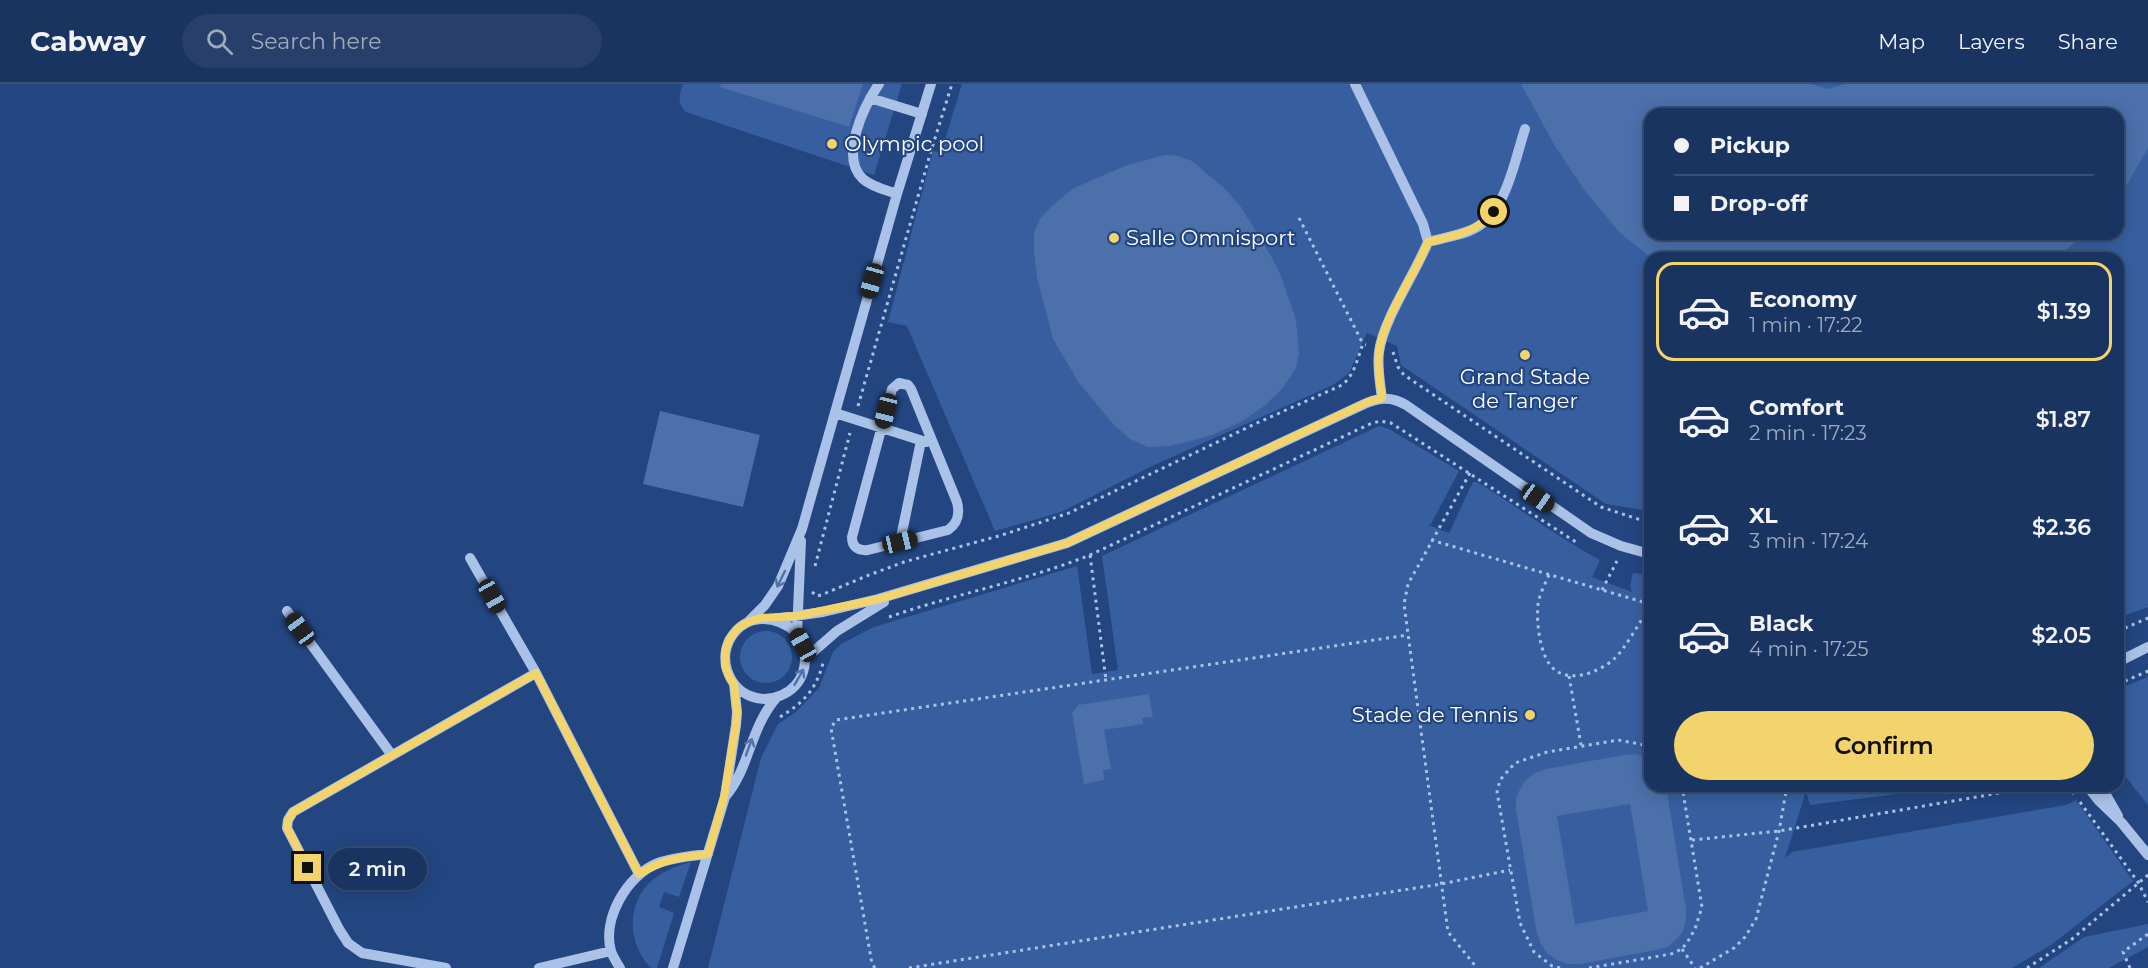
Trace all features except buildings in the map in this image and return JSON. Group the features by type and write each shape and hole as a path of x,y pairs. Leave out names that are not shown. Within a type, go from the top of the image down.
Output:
{"street":[{"path":"879,84 870,98 854,142 852,160 861,177 868,183 897,194"},
{"path":"774,619 787,624 797,633 806,658 804,671 798,683 788,692 776,698 763,699 750,696 734,684 725,666 725,652 733,635 765,605 778,586 802,529 897,194 931,84"},
{"path":"1355,84 1423,224 1428,242 1389,322 1379,349 1382,398"},
{"path":"870,98 922,114"},
{"path":"1428,242 1470,231 1494,212 1503,196 1525,129"},
{"path":"899,383 904,383 911,389 927,443 957,502 959,515 957,521 948,530 864,550 856,548 852,541 881,428 892,389 899,383"},
{"path":"748,622 761,618 774,619 851,606 1050,549 1080,538 1368,402 1382,398 1400,401 1583,529 1621,546 1644,552"},
{"path":"835,413 927,443"},
{"path":"900,542 927,443"},
{"path":"797,633 796,616 802,529"},
{"path":"470,558 536,673 639,874"},
{"path":"806,658 853,620 906,591"},
{"path":"287,611 391,754"},
{"path":"2124,653 2145,649"},
{"path":"2124,659 2145,649"},
{"path":"446,968 362,953 348,943 287,828 288,820 293,812 536,673"},
{"path":"673,968 724,797 736,718 734,684"},
{"path":"724,797 740,774 765,711 776,698"},
{"path":"2092,792 2121,822 2148,855"},
{"path":"2104,792 2121,822"},
{"path":"620,968 611,951 610,933 612,915 623,893 639,874 656,864 680,857 708,854"},
{"path":"539,968 611,951"}],"path":[{"path":"812,576 854,420 952,84"},
{"path":"1299,218 1363,344 1394,352 1398,367 1404,375 1601,507 1644,521"},
{"path":"810,589 817,596 821,596 868,574 904,562 1002,535 1070,513 1257,423 1340,386 1352,374 1363,344"},
{"path":"880,620 918,607 1055,569 1090,555 1375,422 1391,423 1584,547"},
{"path":"1470,473 1431,540 1404,596 1448,932 1477,968"},
{"path":"1431,540 1644,603"},
{"path":"1090,555 1106,680"},
{"path":"1602,590 1617,561 1628,563"},
{"path":"1549,575 1538,603 1539,636 1547,661 1555,670 1569,676 1593,673 1615,658 1644,614"},
{"path":"2124,628 2148,618"},
{"path":"875,968 872,964 831,728 836,720 1408,635"},
{"path":"776,720 793,710 815,687 824,659"},
{"path":"2124,681 2148,671"},
{"path":"1569,676 1581,745"},
{"path":"1560,968 1552,966 1534,952 1520,923 1497,792 1500,780 1515,763 1547,752 1618,740 1644,745"},
{"path":"1589,968 1671,954 1682,949 1695,929 1702,907 1683,792"},
{"path":"1682,949 1698,968 1734,948 1745,936 1756,919 1779,831 1786,792"},
{"path":"1692,840 1779,831 2005,792"},
{"path":"2073,792 2138,882 2148,902"},
{"path":"909,968 1441,884 1510,870"},
{"path":"2026,968 2072,939 2148,875"},
{"path":"2130,968 2123,952 2148,934"}],"shaded area":[{"name":"Olympic pool","path":"683,84 902,84 874,175 686,112 680,99"},
{"path":"962,84 2148,84 2148,607 2124,616 2124,252 1644,252 1644,510 1606,504 1401,365 1397,346 1367,333 1349,373 1333,385 1154,465 1061,512 995,531 907,326 888,322 933,151 941,153"},
{"path":"1379,426 1389,429 1459,471 1431,524 1428,525 1449,533 1473,482 1477,482 1568,542 1600,560 1592,577 1632,592 1630,586 1633,573 1644,574 1644,792 1806,792 1785,858 1792,852 2066,805 2076,800 2133,881 2051,945 2012,968 708,968 761,758 778,724 796,712 819,688 833,652 841,644 874,627 1077,566 1092,674 1118,670 1102,556"},
{"path":"766,631 780,635 788,643 792,657 788,671 780,679 766,683 752,679 744,671 740,657 744,643 752,635"},
{"path":"2148,677 2148,805 2124,775 2124,687"},
{"path":"1806,792 1913,792 1810,805"},
{"path":"691,862 679,897 664,892 659,907 674,913 657,968 651,968 643,959 634,937 633,914 636,903 653,879 668,870"},
{"path":"2148,924 2148,947 2109,968 2039,968 2084,937"}],"place":[{"name":"Olympic pool","path":"832,144"},
{"name":"Salle Omnisport","path":"1114,238"},
{"name":"Grand Stade de Tanger","path":"1525,355"},
{"name":"Stade de Tennis","path":"1530,715"}],"route":[{"path":"308,868 287,828 288,820 293,812 536,673 639,874 656,864 680,857 708,854 724,797 736,725 734,684 725,666 725,652 729,640 737,629 761,618 774,619 823,612 879,599 1067,543 1368,402 1382,398 1379,349 1389,322 1428,242 1470,231 1487,220 1494,212"}]}
